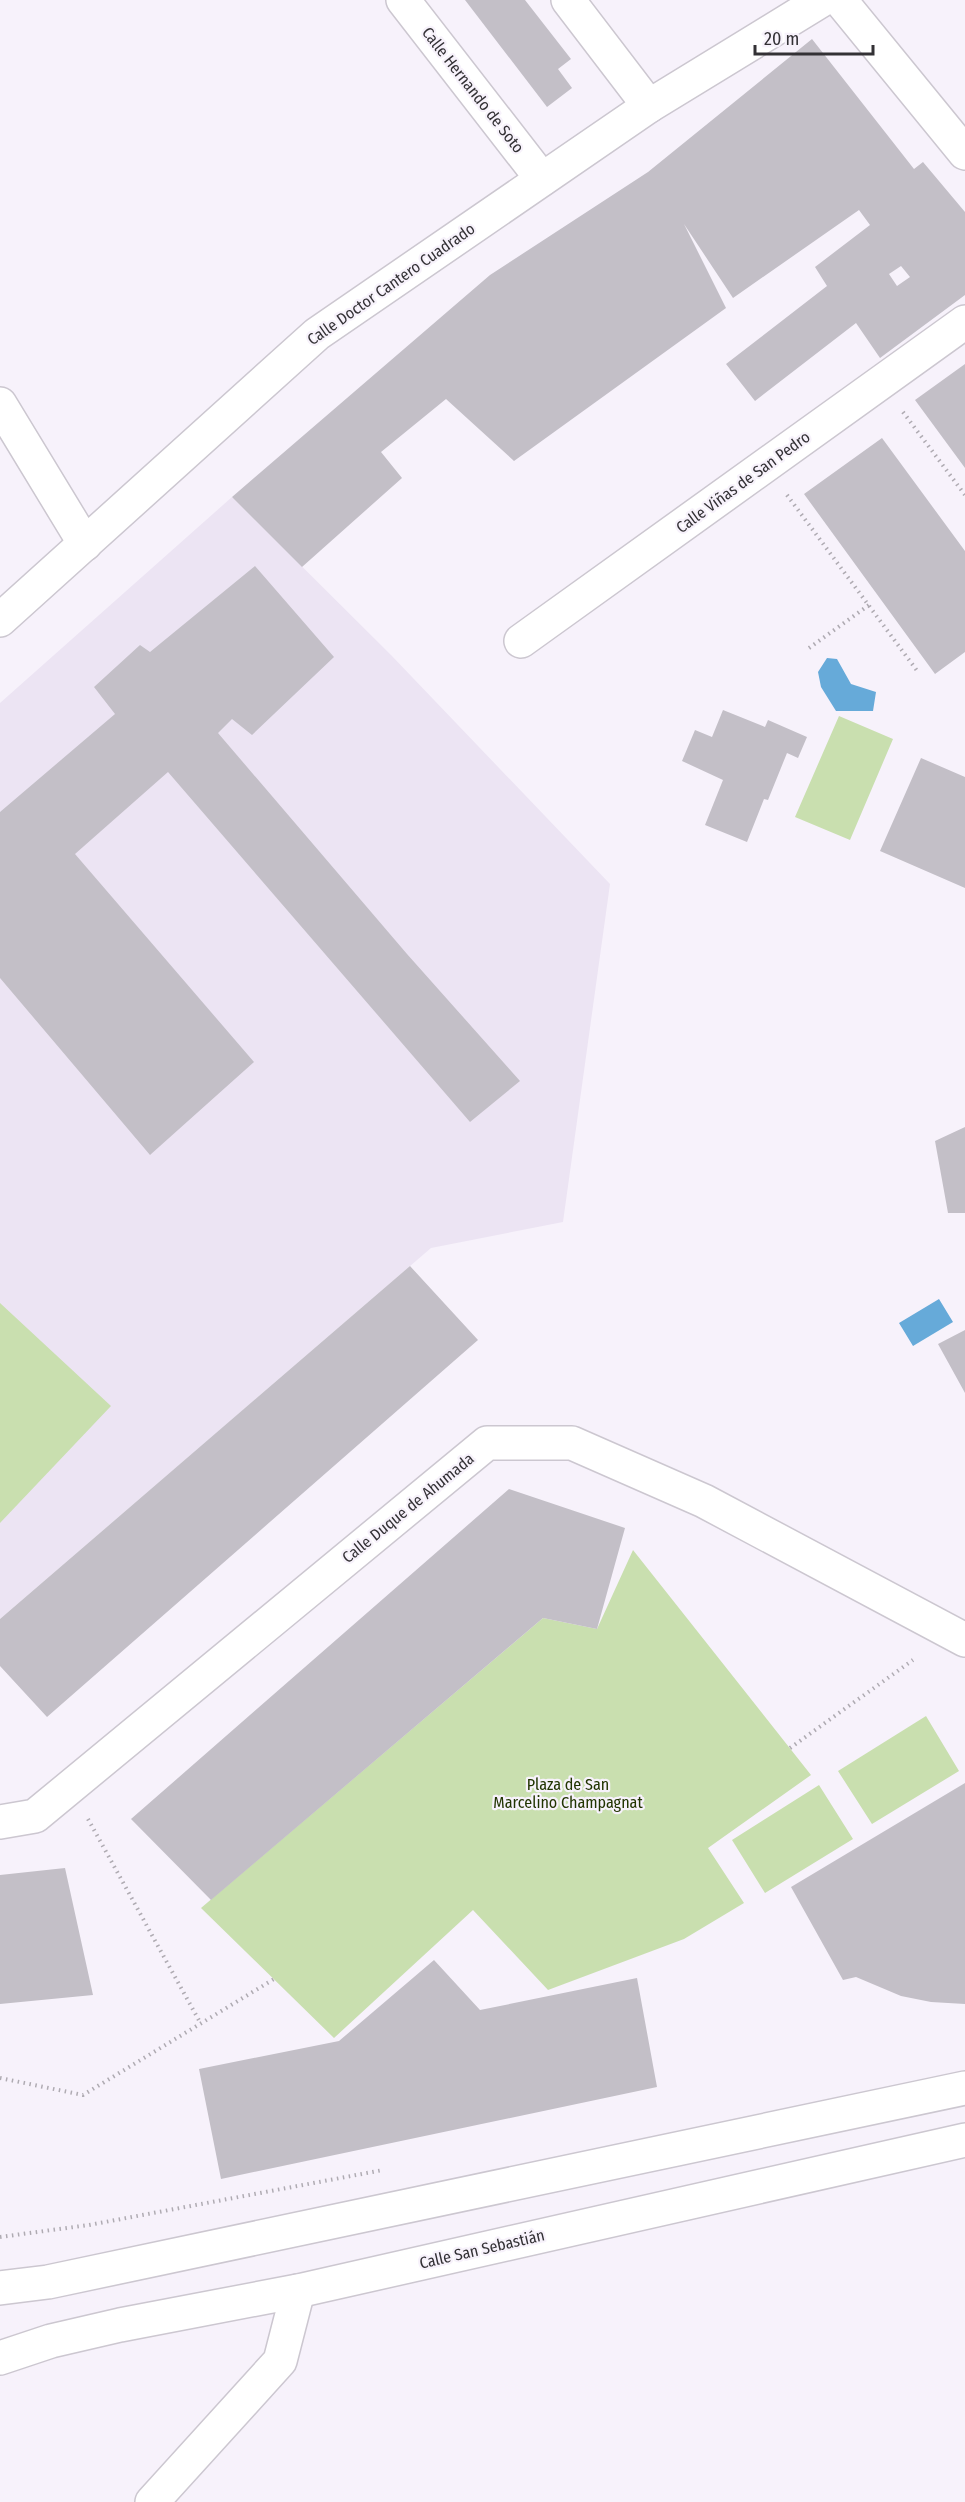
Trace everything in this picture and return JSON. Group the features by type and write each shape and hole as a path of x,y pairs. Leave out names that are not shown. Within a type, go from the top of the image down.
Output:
{"street":[{"name":"Calle Hernando de Soto","path":"403,0 542,179"},
{"path":"568,0 649,106"},
{"name":"Calle Doctor Cantero Cuadrado","path":"0,620 317,334 649,106 822,0"},
{"path":"840,0 965,153"},
{"name":"Calle Viñas de San Pedro","path":"521,641 965,322"},
{"path":"0,404 85,544"},
{"name":"Calle Duque de Ahumada","path":"0,1822 35,1816 487,1443 572,1443 704,1501 965,1640"},
{"path":"0,2288 48,2282 965,2088"},
{"name":"Calle San Sebastián","path":"0,2358 51,2342 120,2325 298,2291 965,2140"},
{"path":"152,2502 280,2361 296,2309 298,2291"}],"path":[{"path":"881,382 965,495"},
{"path":"765,466 918,672"},
{"path":"809,648 869,605"},
{"path":"790,1748 913,1660"},
{"path":"70,1786 201,2024"},
{"path":"0,2078 83,2095 274,1979"}],"shaded area":[{"path":"232,497 391,655 610,884 563,1222 431,1248 0,1619 0,703"}],"green space":[{"path":"839,716 893,739 850,840 795,817"},
{"path":"0,1303 111,1406 0,1523"},
{"name":"Plaza de San Marcelino Champagnat","path":"633,1550 811,1775 708,1848 744,1903 684,1939 548,1990 473,1910 334,2038 201,1908 543,1618 597,1629"},
{"path":"926,1716 959,1771 872,1824 838,1771"},
{"path":"819,1785 853,1839 765,1893 732,1840"}],"water":[{"path":"827,658 837,659 851,684 876,692 873,711 836,711 821,687 818,672"},
{"path":"939,1299 953,1322 913,1346 899,1323"}],"building":[{"path":"465,0 525,0 571,59 558,69 572,88 547,107"},
{"path":"812,39 914,169 923,162 965,212 965,295 880,358 856,323 755,401 726,364 827,286 815,267 870,225 859,210 733,298 684,224 726,308 514,461 446,399 381,452 402,478 302,567 232,497 490,275 648,172","holes":["901,266 910,277 897,286 889,274"]},
{"path":"965,364 965,468 915,400"},
{"path":"882,438 965,551 965,652 935,674 804,494"},
{"path":"255,566 334,657 252,735 232,719 218,733 407,954 520,1081 470,1122 168,772 75,854 254,1062 150,1155 0,978 0,812 115,714 94,687 140,645 150,652"},
{"path":"723,710 765,727 768,720 807,737 798,758 787,753 768,800 764,799 747,842 705,825 723,780 682,761 695,730 712,737"},
{"path":"921,758 965,777 965,888 880,851"},
{"path":"965,1127 965,1213 948,1213 935,1141"},
{"path":"410,1266 478,1340 47,1717 0,1666 0,1619"},
{"path":"965,1330 965,1393 938,1344"},
{"path":"509,1489 625,1528 597,1629 543,1618 211,1900 131,1819"},
{"path":"965,1783 965,2004 931,2002 901,1996 856,1977 843,1980 791,1887"},
{"path":"65,1868 93,1995 0,2004 0,1875"},
{"path":"434,1960 480,2010 637,1978 657,2087 221,2179 199,2069 339,2041"}]}
